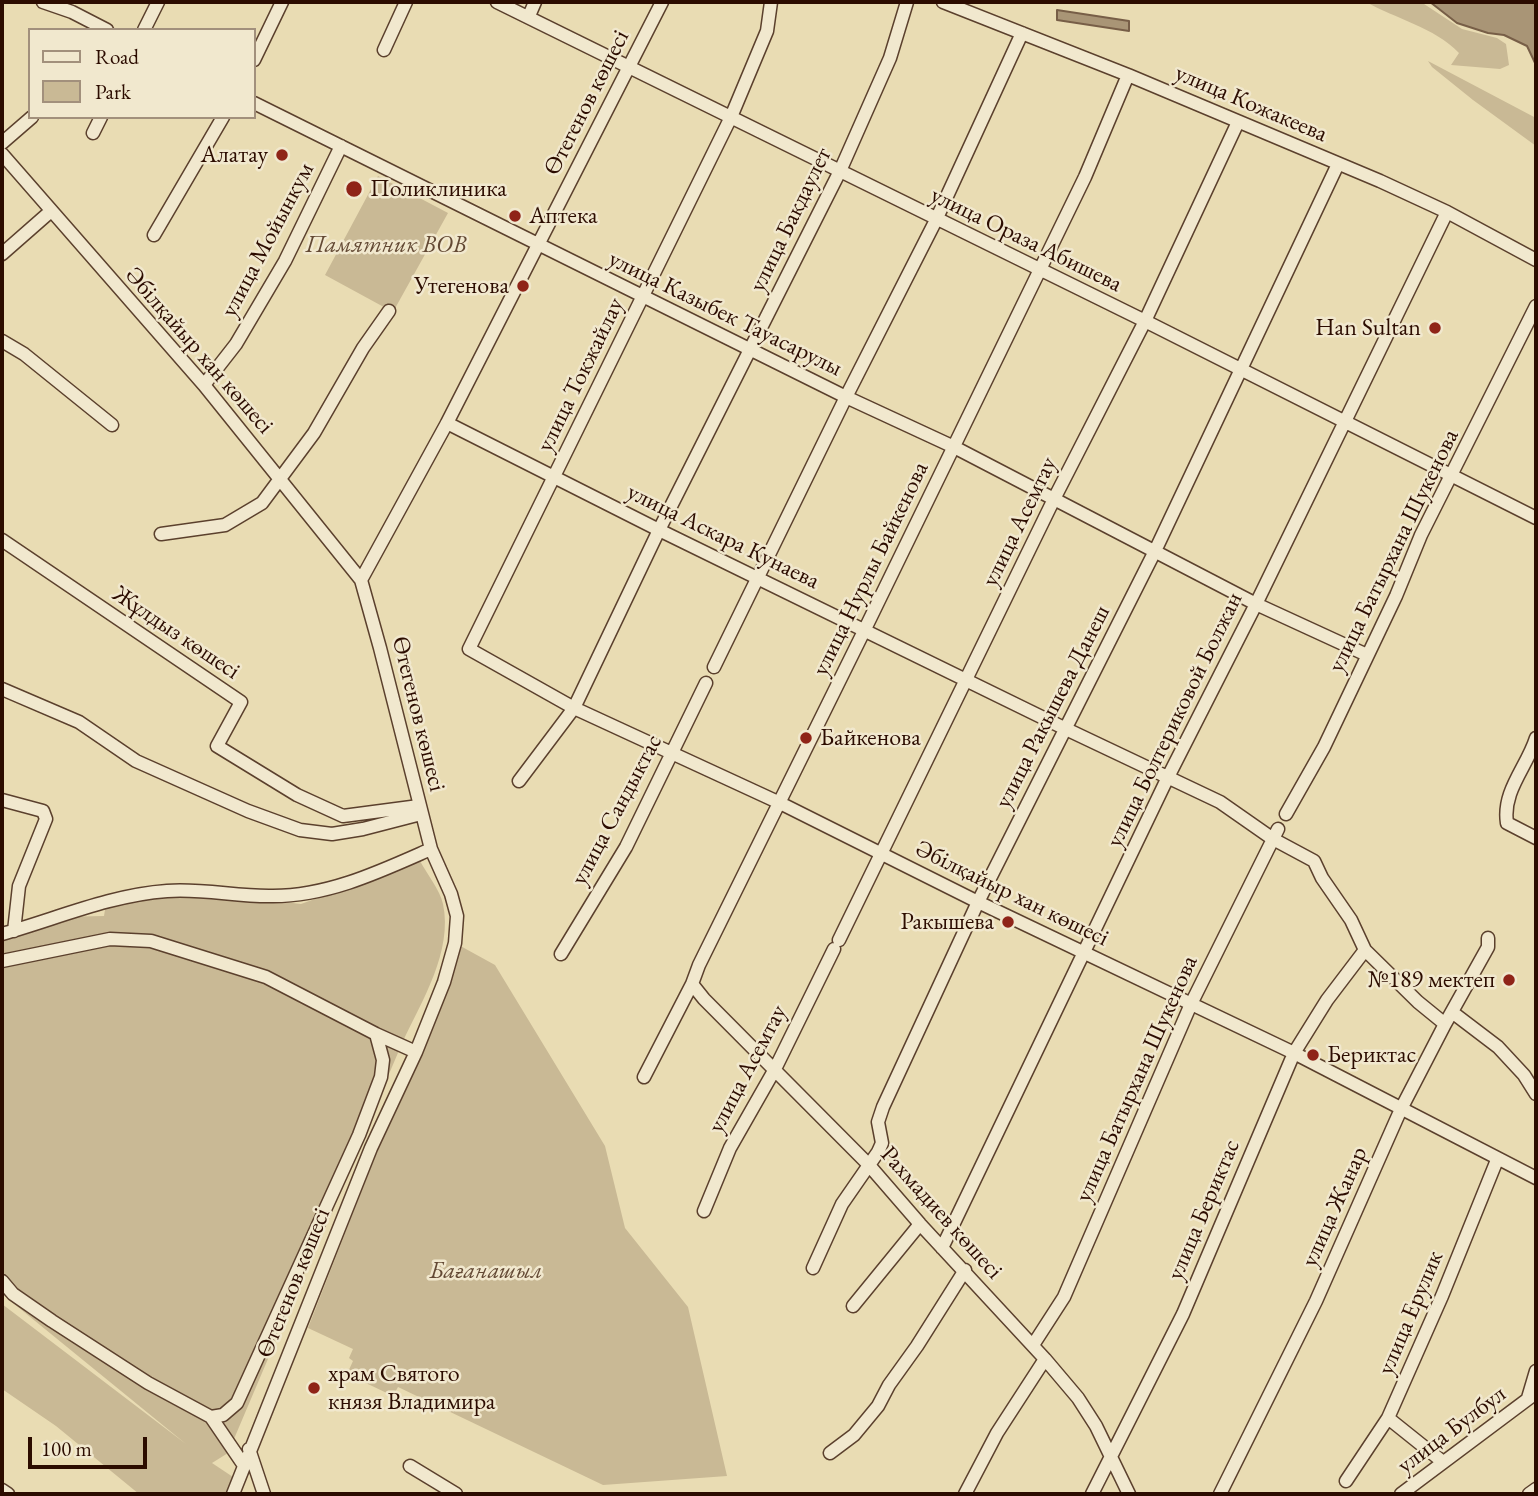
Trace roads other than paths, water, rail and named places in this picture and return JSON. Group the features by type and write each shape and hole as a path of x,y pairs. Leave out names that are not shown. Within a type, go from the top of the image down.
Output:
{"street":[{"path":"43,2 72,12 103,28"},
{"path":"145,28 158,2"},
{"path":"256,56 282,2"},
{"path":"384,50 406,2"},
{"name":"улица Ораза Абишева","path":"497,2 1145,321 1536,518"},
{"path":"529,16 536,2"},
{"name":"Өтегенов көшесі","path":"233,1494 371,1148 416,1052 444,982 455,943 457,916 451,894 431,849 361,580 447,423 662,2"},
{"name":"улица Токжайлау","path":"469,649 731,117 767,31 771,2"},
{"name":"улица Бакдаулет","path":"519,782 574,708 659,530 840,171 890,58 907,2"},
{"name":"улица Кожакеева","path":"943,2 1128,75 1338,163 1447,212 1536,260"},
{"path":"714,667 936,220 1022,33"},
{"name":"улица Нурлы Байкенова","path":"644,1077 692,984 1085,177 1128,75"},
{"name":"улица Казыбек Тауасарулы","path":"256,104 750,350 954,447 1256,604 1367,655"},
{"path":"2,143 30,119"},
{"path":"93,133 99,119"},
{"path":"154,235 222,119"},
{"name":"улица Асемтау","path":"704,1211 730,1148 775,1069 837,945 1054,499 1145,321 1238,122"},
{"name":"улица Мойынкум","path":"204,385 236,344 285,261 341,146"},
{"name":"Әбілқайыр хан көшесі","path":"2,154 204,385 361,580"},
{"name":"улица Ракышева Данеш","path":"813,1268 842,1204 878,1152 882,1143 878,1122 883,1107 978,902 1155,551 1338,163"},
{"path":"2,254 51,211"},
{"name":"улица Болтериковой Болжан","path":"942,1248 1168,777 1256,604 1447,212"},
{"name":"улица Батырхана Шукенова","path":"1286,814 1324,747 1396,596 1421,535 1536,306"},
{"path":"161,534 225,524 262,503 314,433 363,348 389,311"},
{"path":"2,341 24,354 112,425"},
{"name":"улица Аскара Кунаева","path":"447,423 659,530 1220,802 1276,834 1314,861 1322,878 1351,920 1365,950 1418,1002 1445,1024"},
{"name":"Жұлдыз көшесі","path":"2,540 241,702 217,746 297,795 343,816 420,810"},
{"name":"Әбілқайыр хан көшесі","path":"469,649 574,708 780,803 978,902 1294,1053 1536,1178"},
{"name":"улица Сандыктас","path":"561,954 626,847 706,683"},
{"path":"2,689 79,722 136,761 300,831 332,834 363,830 420,810"},
{"path":"1536,738 1510,790 1506,815 1507,823 1536,838"},
{"path":"2,800 43,811 46,819 19,886 8,932 116,900 168,890 275,896 326,890 383,870 431,849"},
{"name":"улица Батырхана Шукенова","path":"1033,1345 1064,1297 1191,1004 1276,834"},
{"name":"улица Жанар","path":"1220,1494 1316,1301 1401,1109 1489,947 1488,938"},
{"path":"2,961 110,939 151,941 266,978 416,1052"},
{"name":"улица Бериктас","path":"1092,1494 1183,1314 1294,1053 1327,1000 1365,950"},
{"name":"Рахмадиев көшесі","path":"692,984 868,1164 1045,1359 1078,1398 1129,1494"},
{"path":"1452,1012 1498,1047 1524,1075 1536,1094"},
{"path":"211,1417 223,1415 237,1403 359,1135 381,1077 383,1060 376,1034"},
{"name":"улица Ерулик","path":"1346,1481 1388,1418 1442,1296 1497,1160"},
{"path":"853,1306 920,1224"},
{"path":"830,1453 854,1435 878,1406 965,1270"},
{"path":"2,1281 13,1294 73,1335 211,1417 243,1464"},
{"path":"965,1494 998,1433 1045,1359"},
{"name":"улица Булбул","path":"1401,1494 1532,1396 1536,1370"},
{"path":"1388,1418 1443,1462"},
{"path":"249,1450 264,1494"},
{"path":"410,1466 456,1494"},
{"path":"1529,1494 1536,1489"},
{"path":"2,1490 8,1494"}],"place":[{"name":"Алатау","path":"282,155"},
{"name":"Поликлиника","path":"354,189"},
{"name":"Аптека","path":"515,216"},
{"name":"Утегенова","path":"523,286"},
{"name":"Han Sultan","path":"1435,328"},
{"name":"Байкенова","path":"806,738"},
{"name":"Ракышева","path":"1008,922"},
{"name":"№189 мектеп","path":"1509,980"},
{"name":"Бериктас","path":"1313,1055"},
{"name":"храм Святого князя Владимира","path":"314,1388"}],"park label":[{"name":"Памятник ВОВ","path":"386,245"},
{"name":"Бағанашыл","path":"486,1271"}]}
